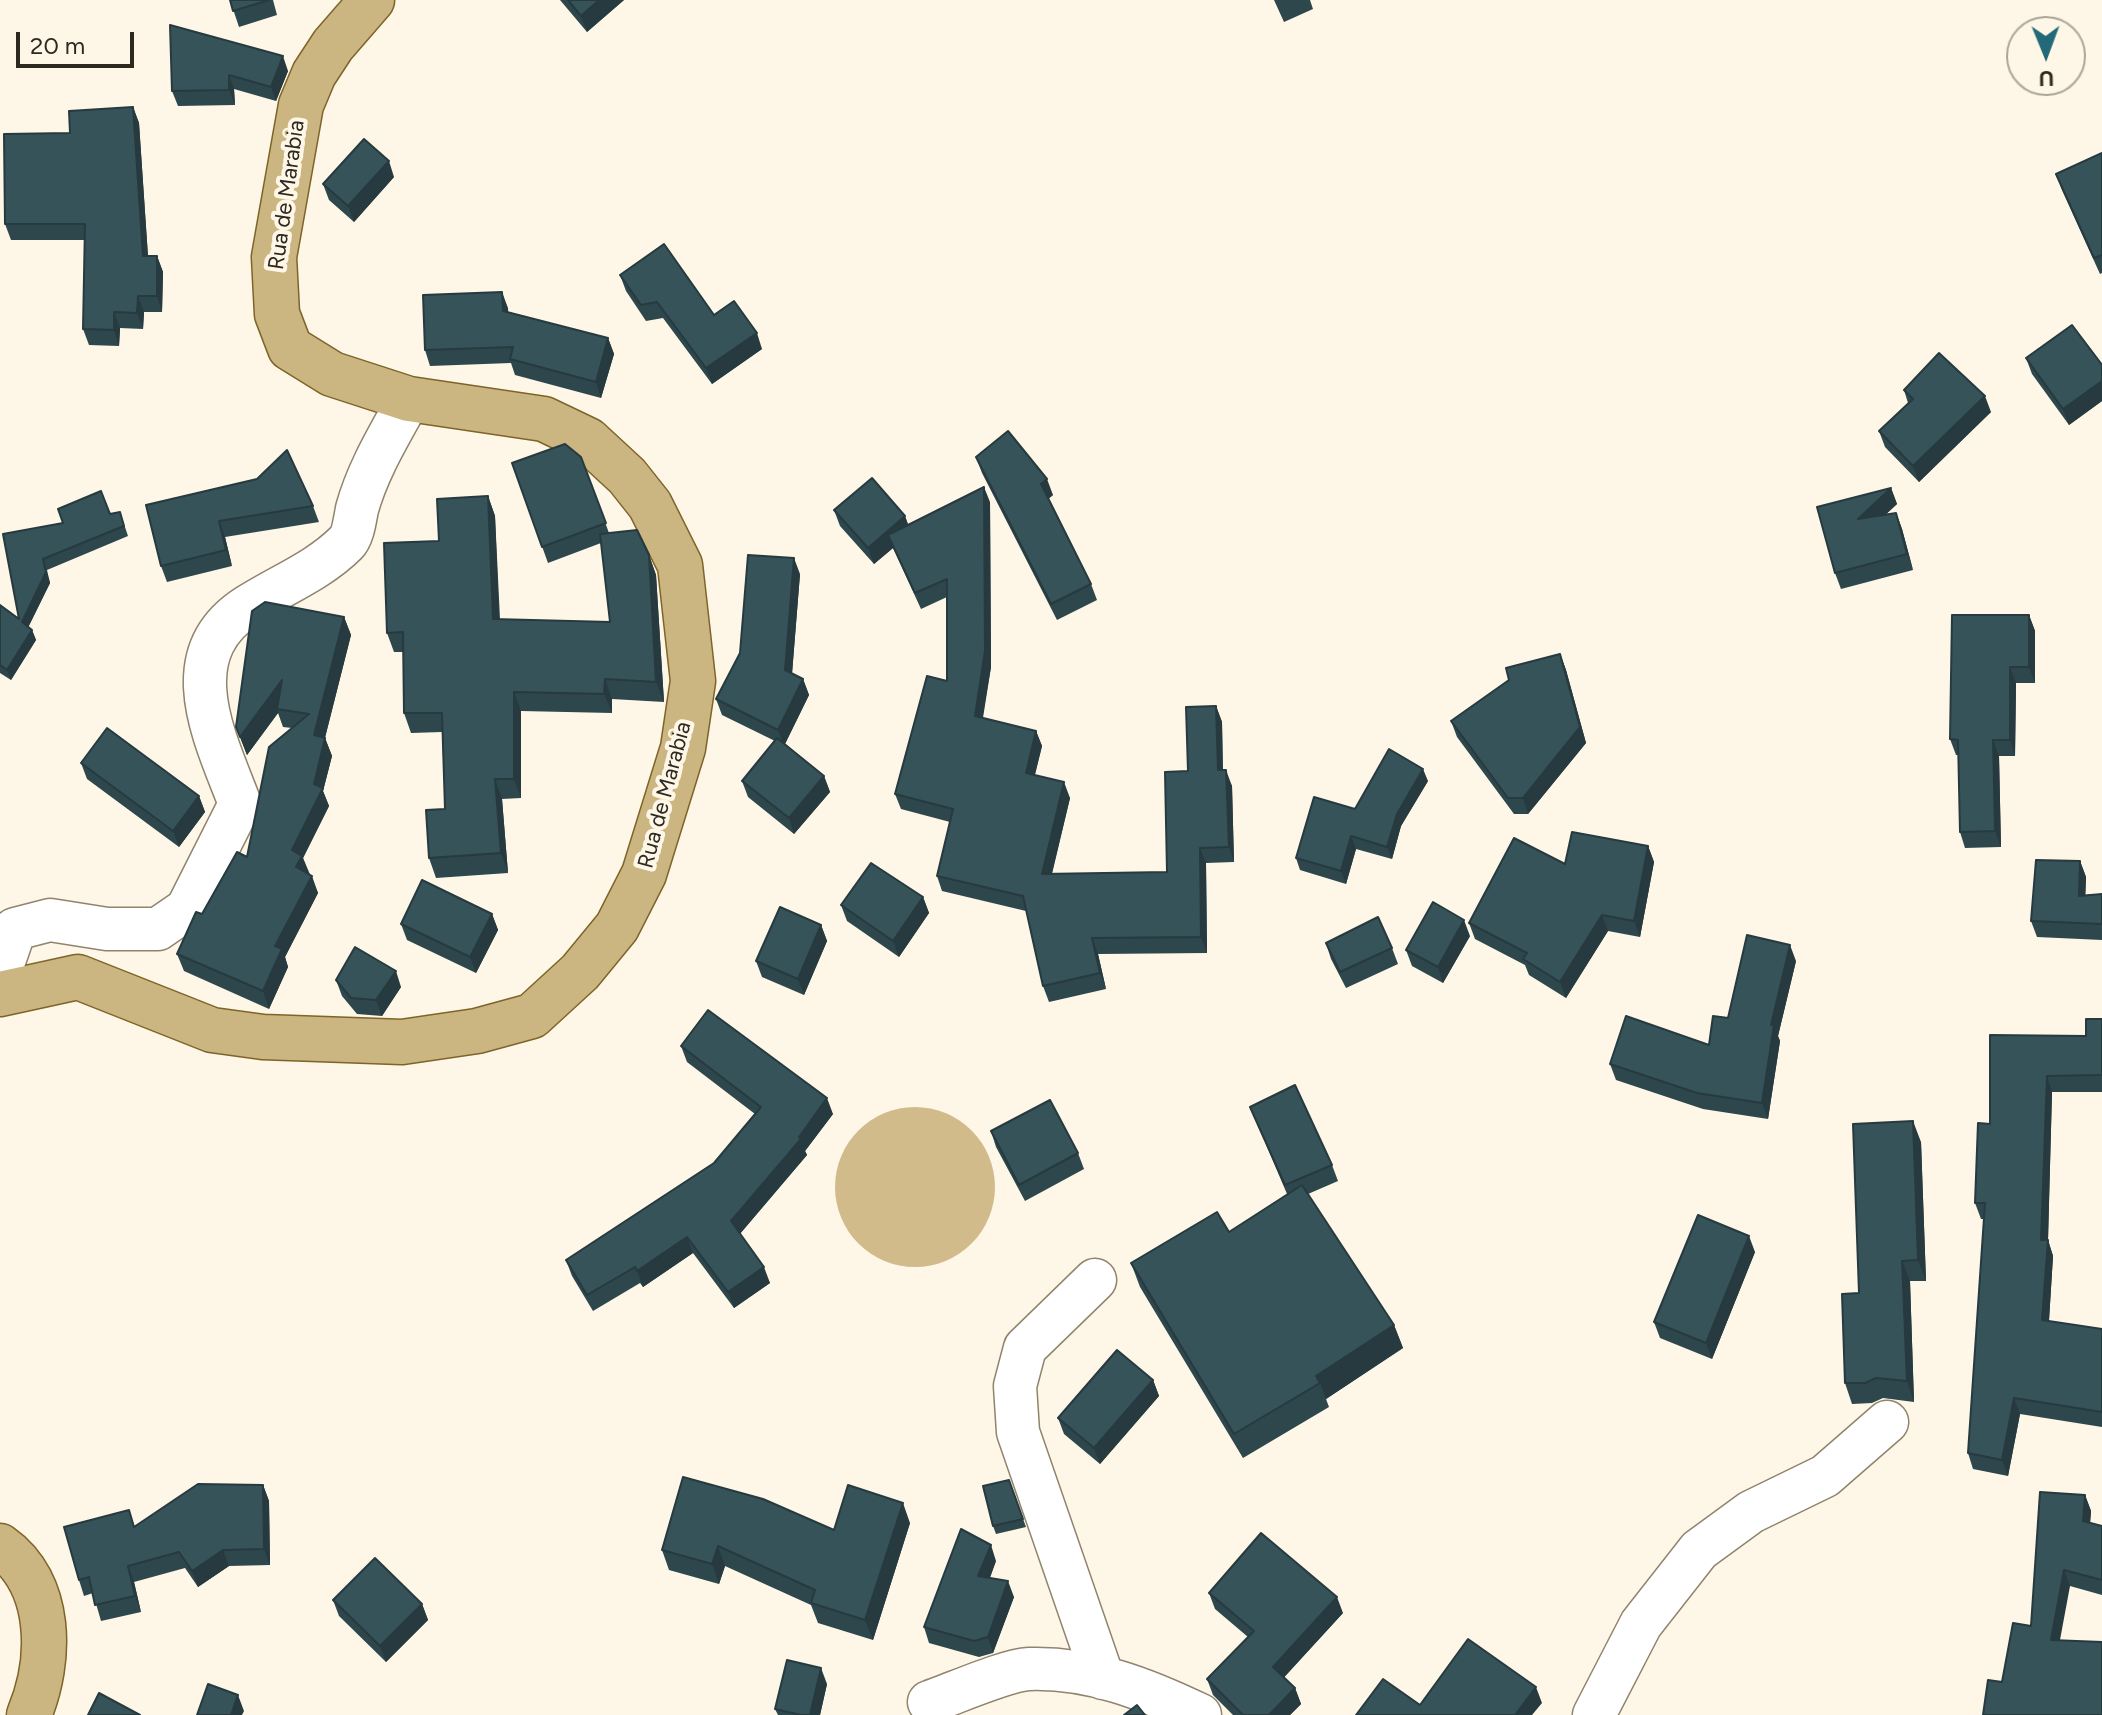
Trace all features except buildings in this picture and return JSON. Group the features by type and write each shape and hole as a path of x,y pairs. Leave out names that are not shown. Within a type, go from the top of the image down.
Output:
{"main road":[{"name":"Rua de Marabia","path":"0,994 78,977 212,1030 263,1037 402,1042 477,1031 532,1016 580,972 617,927 644,874 683,748 693,681 680,565 650,505 627,476 588,440 544,419 409,399 332,374 290,348 277,314 274,257 301,105 314,74 333,45 372,0"},
{"path":"0,1546 13,1555 34,1582 46,1634 36,1697 29,1715"}],"street":[{"path":"0,973 15,929 50,920 107,929 158,929 187,909 240,804 205,714 205,667 218,635 245,608 307,574 349,541 362,492 409,399"},
{"path":"1095,1280 1025,1348 1015,1386 1018,1432 1103,1678"},
{"path":"1594,1715 1641,1624 1699,1550 1751,1512 1825,1476 1887,1422"},
{"path":"929,1702 1026,1669 1103,1678 1140,1687 1200,1715"}],"shaded area":[{"path":"915,1107 946,1113 972,1130 989,1156 995,1187 989,1218 972,1244 946,1261 915,1267 884,1261 858,1244 841,1218 835,1187 841,1156 858,1130 884,1113"}]}
